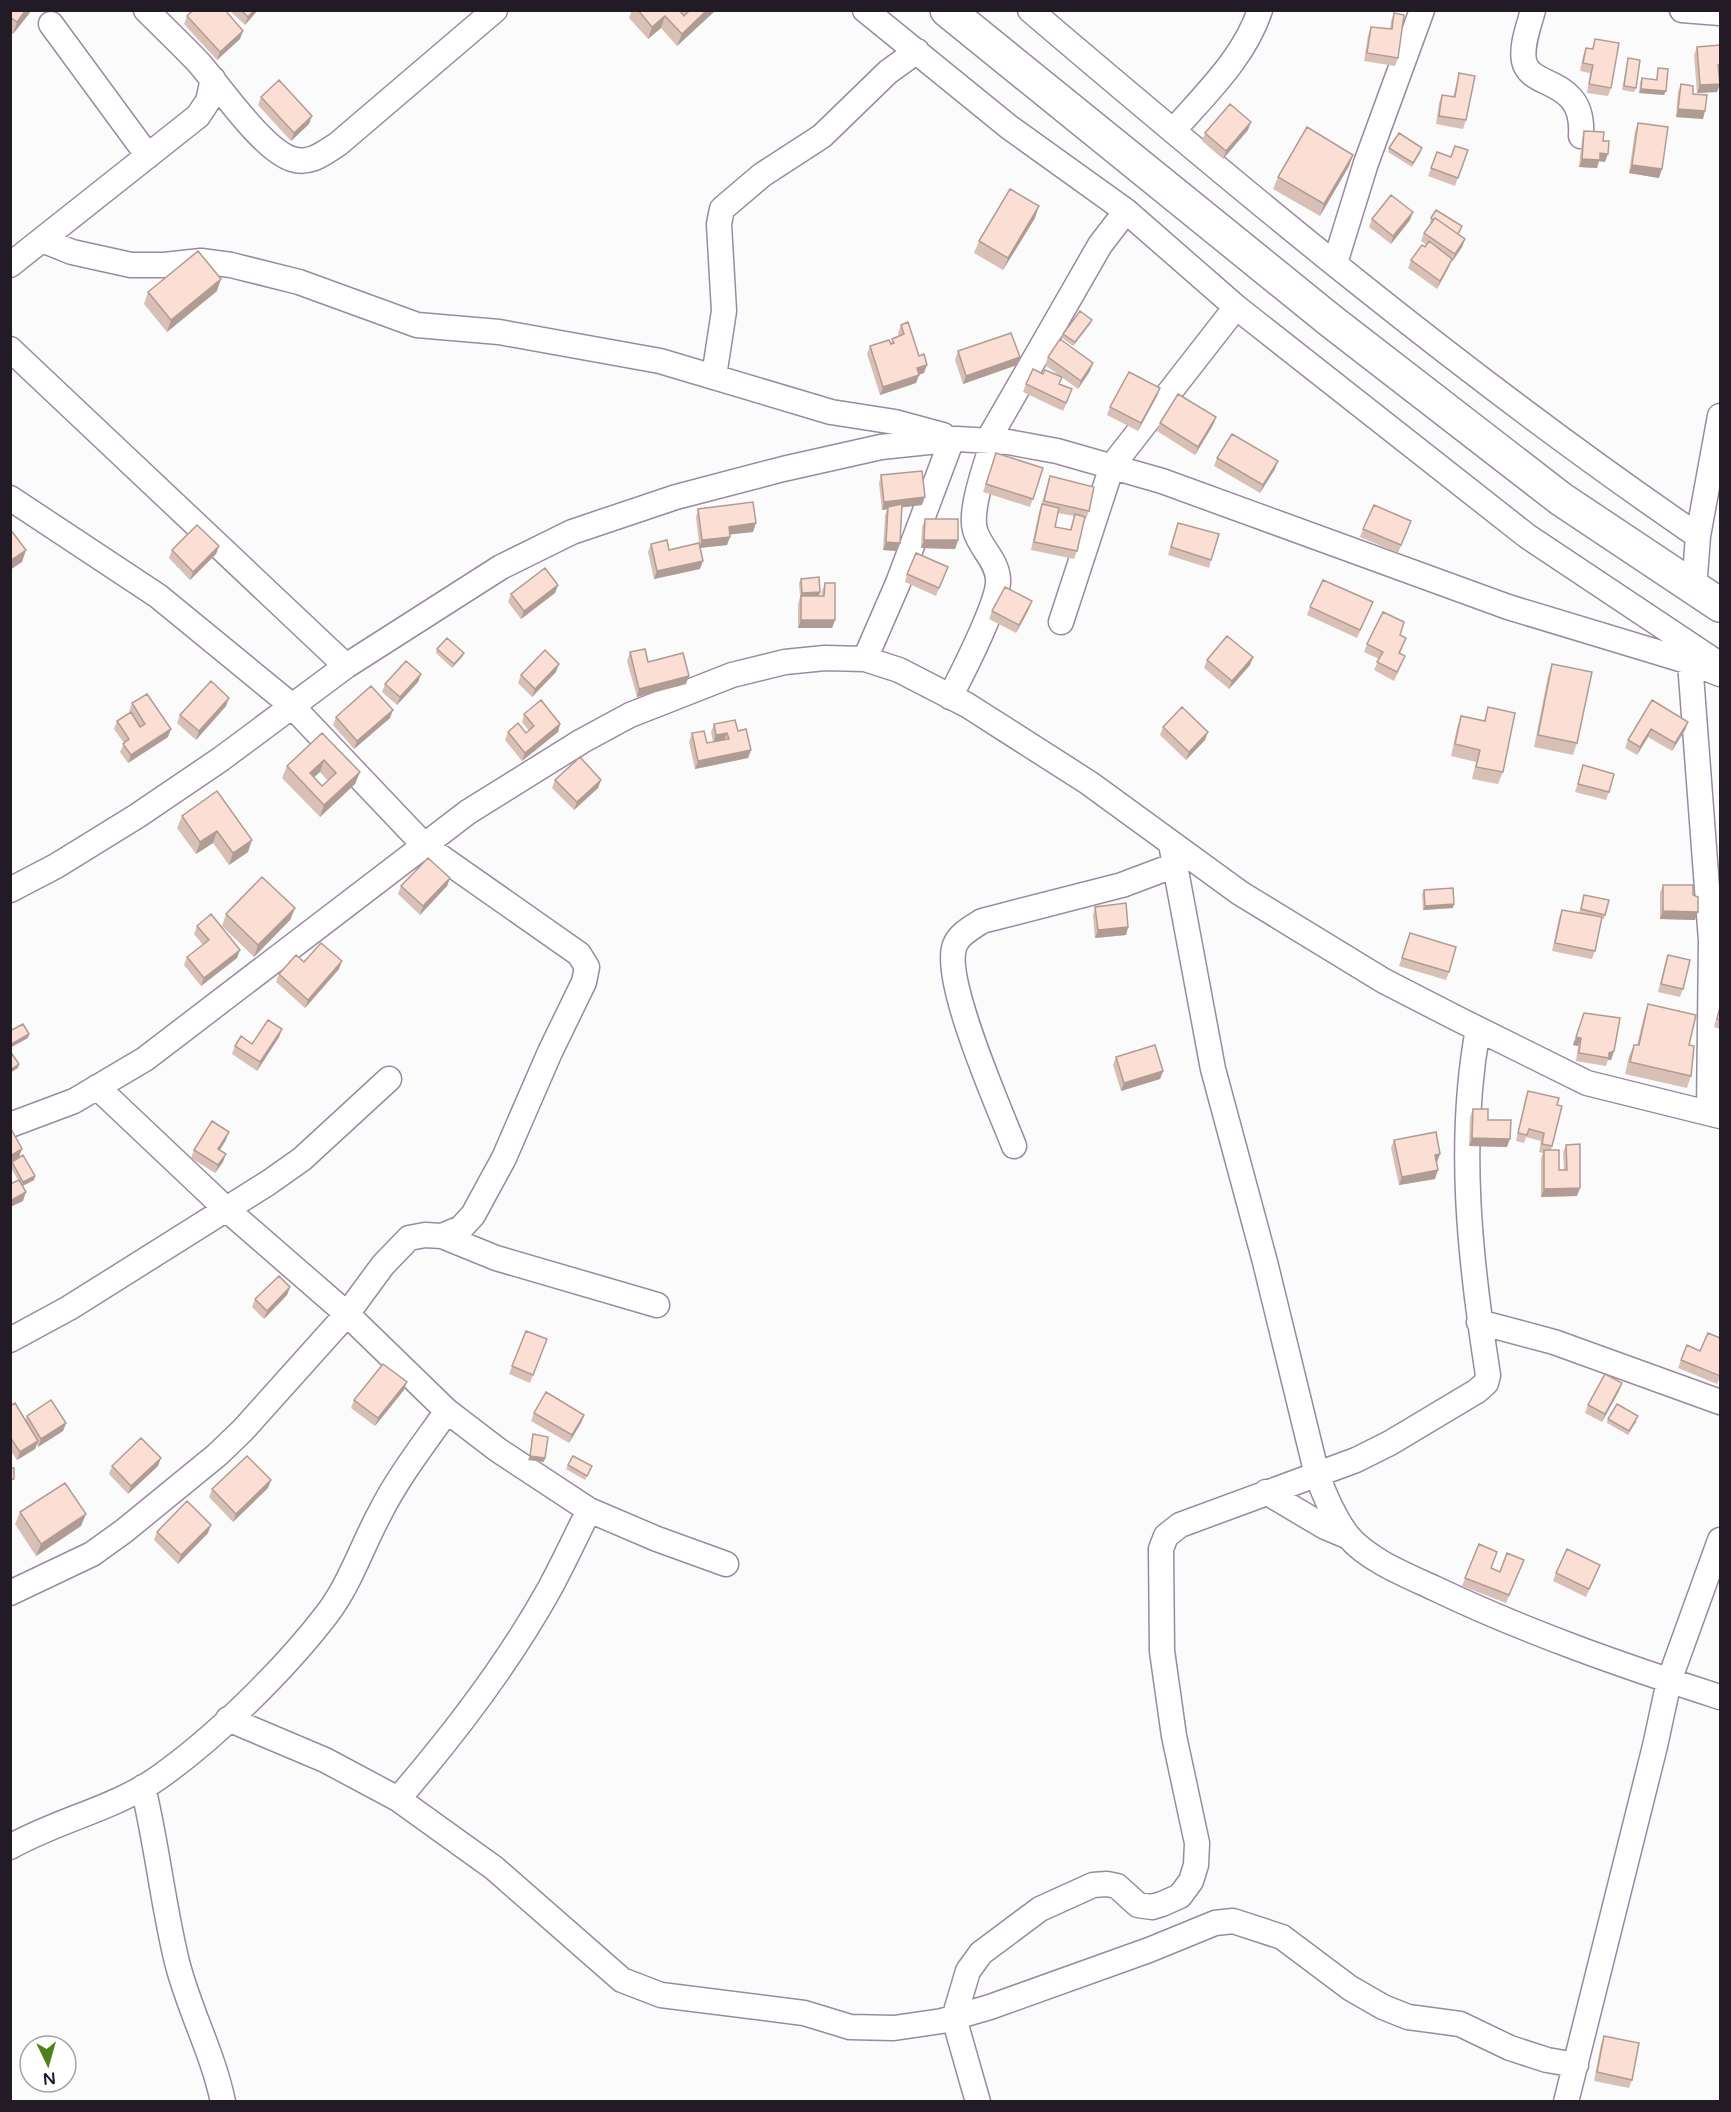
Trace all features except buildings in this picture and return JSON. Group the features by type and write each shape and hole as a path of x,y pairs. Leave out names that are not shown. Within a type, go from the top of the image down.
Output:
{"main road":[{"path":"947,10 1331,321 1561,499 1707,597"}],"street":[{"path":"147,10 213,79 273,148 291,159 305,161 316,159 338,144 495,10"},
{"path":"866,10 1009,127 1126,211 1236,307 1527,536 1720,665"},
{"path":"1030,10 1335,263 1586,459 1698,536"},
{"path":"1174,130 1234,62 1253,32 1260,10"},
{"path":"1335,263 1366,163 1422,10"},
{"path":"1533,10 1525,42 1524,62 1528,70 1569,94 1581,123 1581,136"},
{"path":"1682,10 1720,13"},
{"path":"51,24 148,156"},
{"path":"714,376 724,296 719,224 722,209 762,175 822,136 888,72 917,51"},
{"path":"10,265 198,116 208,101 213,79"},
{"path":"198,116 226,111 246,118"},
{"path":"950,697 969,661 998,589 996,566 979,540 974,520 991,441 1100,245 1126,211"},
{"path":"42,240 72,252 131,265 164,265 201,261 231,265 299,282 417,325 498,332 577,344 660,361 831,412 895,422 954,439"},
{"path":"1061,622 1112,466 1236,307"},
{"path":"10,349 346,666"},
{"path":"1707,597 1698,536 1720,416"},
{"path":"865,659 898,583 954,439"},
{"path":"10,890 56,866 137,816 221,759 346,666 501,567 572,532 676,497 783,469 881,447 954,439 991,441 1057,451 1173,485 1508,607 1690,662 1720,674"},
{"path":"10,498 158,597 291,705 425,846 579,954 587,968 584,982 550,1052 504,1158 482,1201 461,1228 442,1236"},
{"path":"10,1125 74,1101 161,1047 468,812 525,775 630,715 732,675 785,662 825,658 865,659 899,670 950,697 1089,783 1173,854 1384,981 1587,1083 1715,1114 1716,942 1690,662"},
{"path":"1014,1146 978,1058 952,964 955,945 965,932 982,921 1122,885 1173,854"},
{"path":"1173,854 1213,1070 1265,1262 1317,1475 1330,1507 1349,1537"},
{"path":"978,2102 954,2018 968,1971 981,1953 1040,1909 1093,1885 1117,1886 1138,1905 1152,1907 1180,1896 1191,1881 1196,1865 1197,1843 1174,1736 1162,1651 1161,1549 1166,1536 1180,1525 1317,1475 1390,1443 1477,1391 1486,1383 1488,1375 1474,1283 1467,1137 1473,1057 1478,1029"},
{"path":"10,1340 69,1308 302,1159 389,1079"},
{"path":"97,1087 225,1208 347,1314 447,1411 498,1450 590,1510 657,1539 726,1564"},
{"path":"10,1593 92,1554 124,1531 217,1455 347,1314 383,1265 409,1238 425,1235 442,1236 496,1258 657,1305"},
{"path":"1479,1322 1554,1342 1720,1402"},
{"path":"10,1847 33,1834 143,1787 172,1767 228,1719 328,1613 345,1584 381,1510 447,1411"},
{"path":"1266,1492 1325,1527 1349,1537 1410,1577 1506,1622 1720,1697"},
{"path":"398,1799 450,1739 502,1665 550,1588 590,1510"},
{"path":"1566,2102 1655,1746 1669,1681 1720,1540"},
{"path":"228,1719 324,1760 398,1799 494,1868 622,1980 661,1995 804,2013 850,2027 894,2028 954,2018 1149,1950 1215,1923 1233,1921 1282,1937 1350,1988 1383,2007 1408,2017 1460,2024 1510,2048 1547,2060 1576,2065"},
{"path":"143,1787 160,1864 177,1963 190,2007 210,2051 223,2102"}]}
